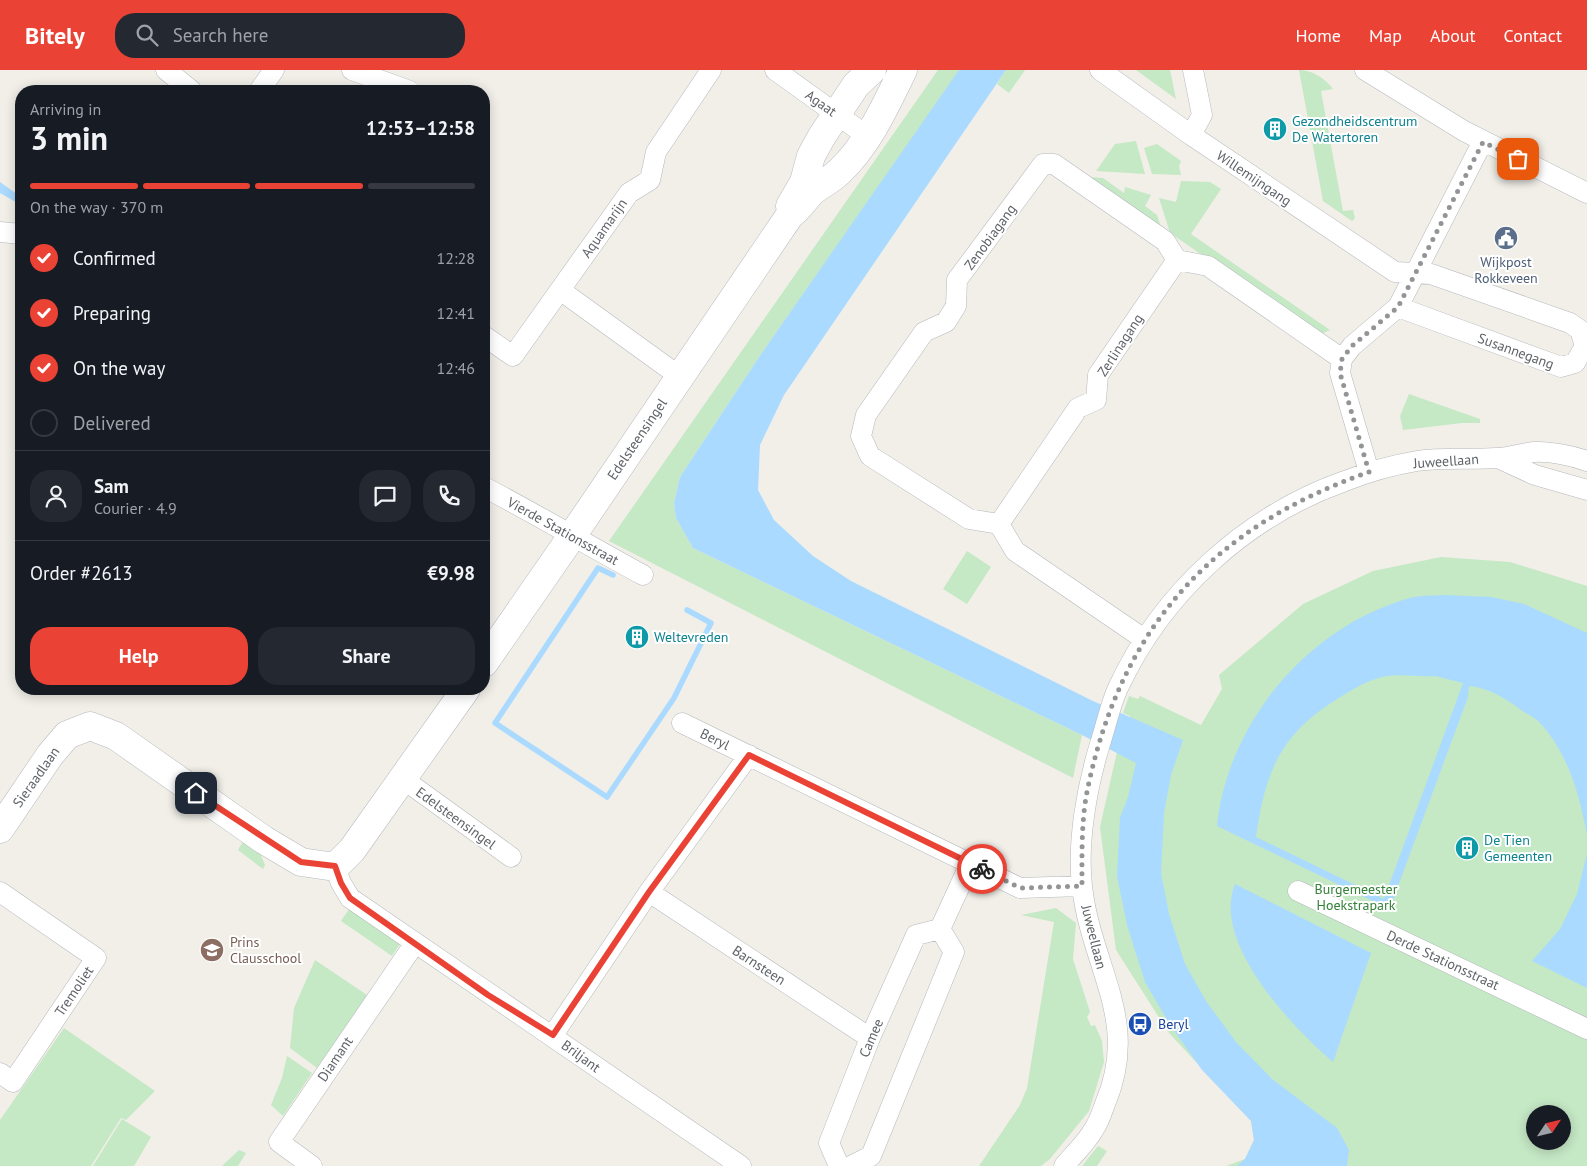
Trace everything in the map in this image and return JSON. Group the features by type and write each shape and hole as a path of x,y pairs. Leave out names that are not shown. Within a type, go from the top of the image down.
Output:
{"street":[{"path":"166,70 185,85"},
{"path":"263,85 274,70"},
{"path":"352,70 393,85"},
{"name":"Aquamarijn","path":"490,340 514,356 629,193 650,180 656,152 712,70"},
{"name":"Agaat","path":"775,70 867,136"},
{"name":"Edelsteensingel","path":"790,215 791,202 804,182 811,156 856,86 872,70"},
{"name":"Edelsteensingel","path":"490,654 790,215 800,207 812,192 839,172 867,136 886,107 903,70"},
{"name":"Willemijngang","path":"1100,70 1191,135 1395,272 1414,274"},
{"path":"1191,135 1202,115 1193,70"},
{"path":"1364,70 1483,142 1587,193"},
{"path":"1369,472 1340,373 1342,359 1352,346 1398,307 1483,142"},
{"name":"Zenobiagang","path":"999,524 969,519 870,456 861,436 866,415 924,332 946,322 956,306 957,280 1043,164 1054,164 1165,241 1177,260"},
{"path":"0,232 15,233"},
{"path":"1177,260 1208,266 1342,359"},
{"name":"Zerlinagang","path":"999,524 1078,408 1096,400 1098,375 1177,260"},
{"name":"Susannegang","path":"1398,307 1561,367 1575,363 1585,346 1580,330 1570,323 1432,274 1414,274"},
{"path":"560,290 679,376"},
{"name":"Juweellaan","path":"1064,1166 1094,1129 1111,1090 1119,1052 1118,1025 1114,1004 1097,953 1082,886 1082,842 1087,789 1094,762 1115,696 1144,639 1184,588 1215,558 1246,533 1312,494 1369,472 1418,461 1498,458 1537,452 1586,456"},
{"path":"1586,456 1586,490"},
{"name":"Juweellaan","path":"1498,458 1535,475 1586,490"},
{"name":"Vierde Stationsstraat","path":"490,489 556,524 572,536 643,575"},
{"path":"999,524 1015,551 1144,639"},
{"name":"Edelsteensingel","path":"335,866 352,850 462,695"},
{"name":"Beryl","path":"682,722 1020,888 1082,886"},
{"name":"Sieraadlaan","path":"0,829 50,755 67,735 90,726 116,736 264,840 301,862 335,866"},
{"name":"Beryl","path":"553,1035 649,892 749,755"},
{"name":"Edelsteensingel","path":"403,779 511,857"},
{"path":"851,1166 871,1156 954,952 940,929 970,864"},
{"name":"Briljant","path":"335,866 341,883 350,898 488,995 553,1035 602,1072 741,1166"},
{"name":"Derde Stationsstraat","path":"1298,891 1587,1029"},
{"name":"Tremoliet","path":"0,892 96,958 13,1082 0,1073"},
{"name":"Barnsteen","path":"649,892 870,1038"},
{"name":"Camee","path":"839,1166 829,1143 870,1038 916,935 940,929"},
{"name":"Diamant","path":"312,1166 279,1142 415,943"}],"green space":[{"path":"938,70 960,70 759,357 680,477 674,503 676,518 693,548 1082,735 1073,778 609,541"},
{"path":"1006,70 1025,70 1009,93 997,84"},
{"path":"1136,70 1170,70 1176,99"},
{"path":"1299,70 1309,71 1318,75 1333,89 1321,91 1343,211 1353,210 1355,218 1352,221 1323,201"},
{"path":"1136,141 1145,174 1096,171 1115,144"},
{"path":"1157,144 1181,161 1179,166 1181,175 1152,174 1144,148"},
{"path":"1089,177 1103,178 1124,193 1125,187 1151,195 1145,206 1157,215 1161,227"},
{"path":"1181,181 1210,182 1221,189 1191,234 1330,330 1319,335 1170,233 1159,198 1176,202"},
{"path":"1409,394 1480,419 1480,423 1462,423 1403,430 1400,416"},
{"path":"967,551 991,567 967,604 943,589"},
{"name":"Burgemeester Hoekstrapark","path":"1441,557 1510,562 1587,586 1587,1166 1226,1166 1245,1159 1254,1140 1251,1121 1169,1033 1116,950 1100,827 1119,743 1130,716 1123,713 1129,696 1138,699 1140,696 1201,725 1222,689 1219,675 1303,604 1373,571"},
{"path":"245,838 258,848 265,865 263,869 238,850"},
{"path":"1056,908 1076,923 1073,959 1090,1012 1087,1017 1091,1026 1095,1025 1102,1041 1104,1062 1089,1111 1050,1159 1041,1166 979,1166 1020,1105 1027,1088 1054,922 1021,915"},
{"path":"349,909 400,944 392,956 341,921"},
{"path":"315,960 367,995 317,1068 290,1048 294,1008"},
{"path":"64,1028 155,1091 126,1120 121,1118 91,1166 0,1166 0,1120"},
{"path":"287,1056 312,1073 283,1116 271,1105 282,1078"},
{"path":"122,1119 151,1137 134,1166 93,1166"},
{"path":"1098,1146 1107,1151 1097,1166 1082,1166"},
{"path":"239,1150 246,1153 238,1166 222,1166"}],"water":[{"path":"959,70 1006,70 784,395 760,445 758,490 774,520 813,556 851,581 1093,701 1183,740 1171,775 1164,813 1161,873 1169,914 1185,964 1206,1001 1236,1042 1272,1079 1337,1128 1349,1150 1347,1166 1237,1166 1245,1159 1254,1140 1251,1121 1202,1070 1170,1025 1145,982 1127,925 1117,876 1120,818 1128,797 1136,763 1082,735 693,548 676,518 674,503 680,477 759,357"},
{"path":"0,182 15,193 15,202 0,193"},
{"path":"1445,595 1491,597 1524,604 1587,633 1587,835 1581,805 1571,776 1550,735 1536,719 1503,698 1490,691 1469,686 1468,697 1391,905 1381,905 1217,826 1224,787 1238,750 1256,715 1280,683 1307,655 1339,631 1373,612 1410,598","holes":["1394,675 1435,676 1463,683 1384,899 1256,837 1264,793 1278,757 1289,741 1318,713 1353,689 1382,677"]},
{"path":"1587,854 1587,988 1532,961 1560,929 1577,894"},
{"path":"1235,884 1371,953 1333,1062 1297,1028 1278,1006 1260,982 1245,957 1234,931 1231,907"}],"waterway":[{"path":"613,575 598,568 495,723 607,797 674,698 711,623 687,610"}],"way so far":[{"path":"982,869 1020,888 1082,886 1082,842 1087,789 1118,688 1144,639 1184,588 1215,558 1246,533 1312,494 1369,472 1340,373 1342,359 1352,346 1398,307 1483,142 1518,159"}],"place":[{"name":"Gezondheidscentrum De Watertoren","path":"1275,129"},
{"name":"Wijkpost Rokkeveen","path":"1506,238"},
{"name":"Weltevreden","path":"637,637"},
{"name":"De Tien Gemeenten","path":"1467,848"},
{"name":"Prins Clausschool","path":"212,950"},
{"name":"Beryl","path":"1140,1024"}],"route":[{"path":"196,793 264,840 301,862 335,866 341,883 350,898 488,995 553,1035 649,892 749,755 982,869"}]}
